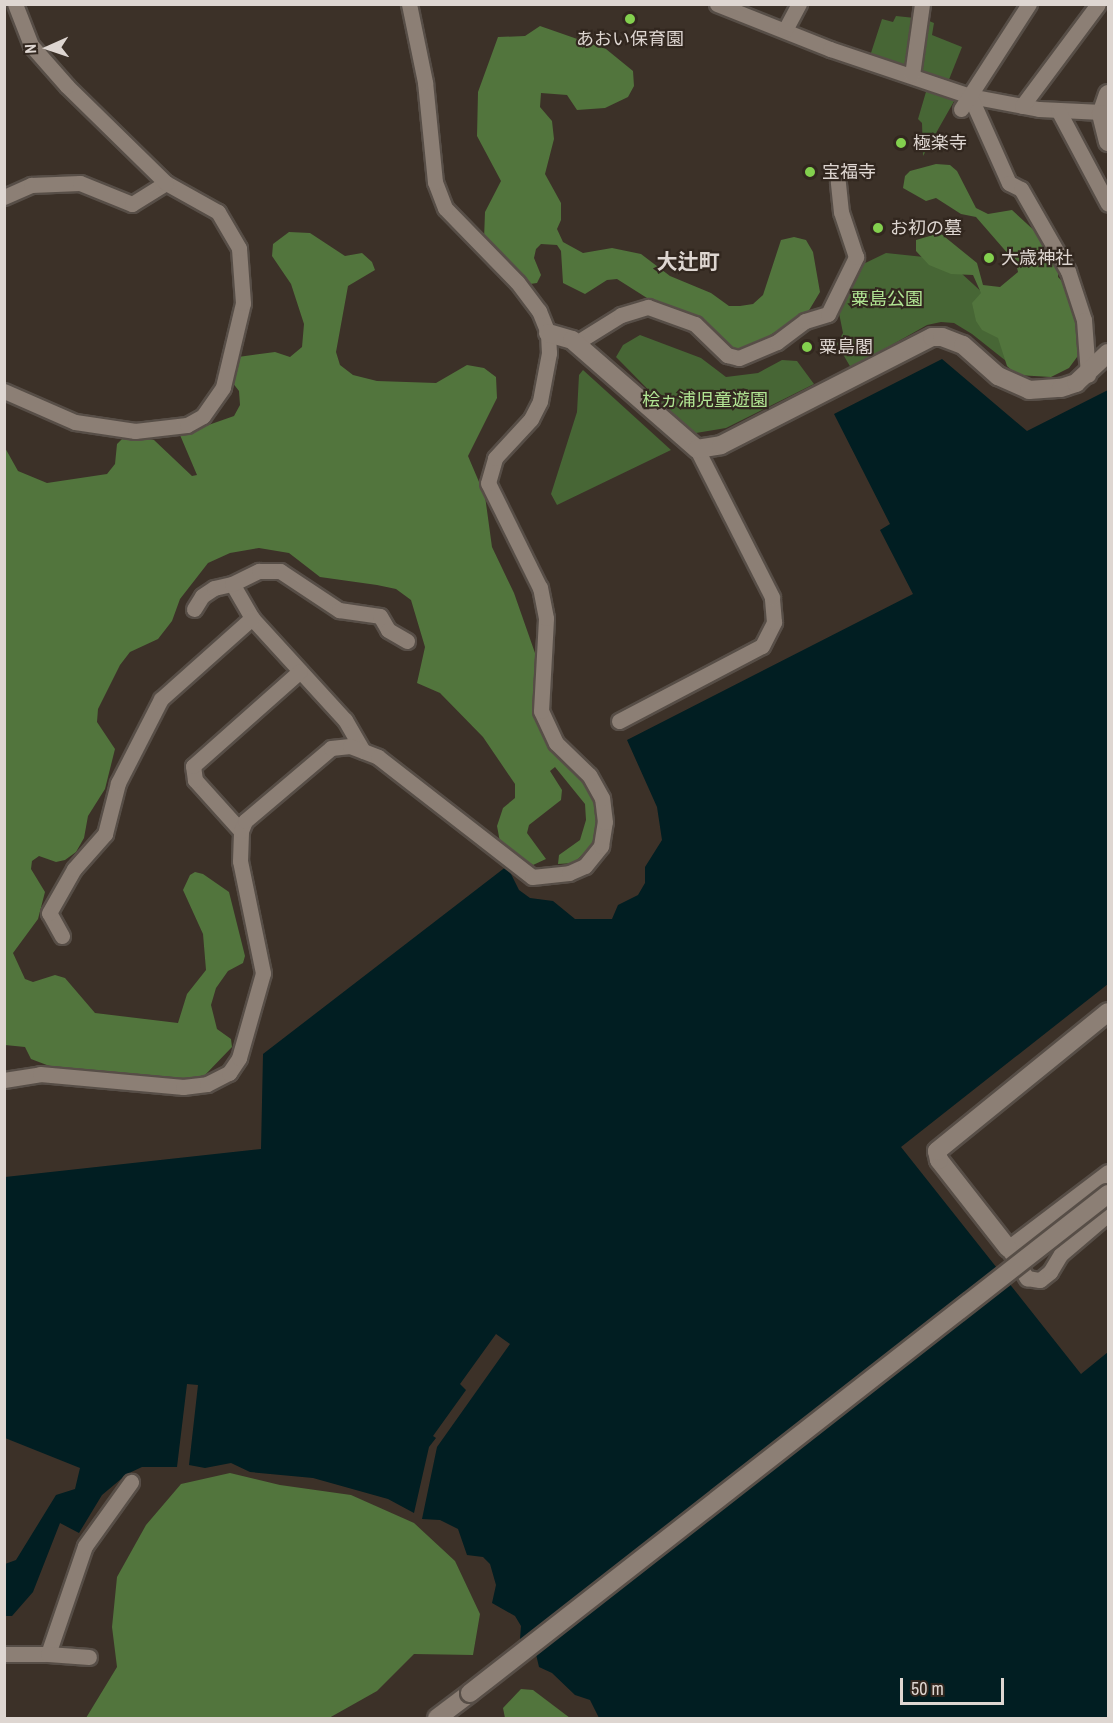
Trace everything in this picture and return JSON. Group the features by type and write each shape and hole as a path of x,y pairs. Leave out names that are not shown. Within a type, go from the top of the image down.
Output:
{"street":[{"path":"4,391 75,422 135,431 175,429 196,421 213,405 223,387 243,303 238,248 218,212 166,183 37,52 15,4"},
{"path":"4,1080 40,1074 183,1087 207,1084 230,1073 240,1058 263,973 241,872 241,831 245,821 322,753 340,746 363,750 378,757 532,877 569,873 597,856 605,834 602,798 589,775 555,743 544,722 540,701 544,602 536,576 488,483 495,458 531,419 540,402 549,353 548,333 539,311 517,282 446,208 435,182 425,82 409,4"},
{"path":"717,4 912,75 966,102 1102,112"},
{"path":"785,30 799,4"},
{"path":"912,75 922,4"},
{"path":"966,102 1029,4"},
{"path":"1022,105 1098,4"},
{"path":"1108,94 1102,112 1108,142"},
{"path":"966,102 1009,183 1021,189 1068,271 1084,320 1088,375"},
{"path":"1058,110 1108,204"},
{"path":"576,343 621,315 648,307 695,324 727,355 739,358 777,342 805,321 828,315 856,257 841,212 838,182"},
{"path":"4,197 31,184 80,183 132,204 166,183"},
{"path":"548,333 576,343 697,449 772,597 775,611 772,629 762,646 620,721"},
{"path":"697,449 721,445 932,338 942,337 963,345 998,376 1029,390 1061,388 1088,375 1108,354"},
{"path":"194,609 202,596 214,588 232,584 259,571 280,571 339,610 380,616 388,630 407,641"},
{"path":"232,584 252,618 345,720 363,750"},
{"path":"62,936 49,913 74,869 105,834 118,783 161,699 252,618"},
{"path":"241,831 195,780 193,766 300,671"},
{"path":"1108,1012 937,1151 939,1160 1008,1248 1027,1278 1040,1280 1050,1272 1061,1254 1108,1214"},
{"path":"1008,1248 1108,1172"},
{"path":"437,1719 1108,1194"},
{"path":"48,1654 85,1546 131,1482"},
{"path":"4,1654 89,1657"}],"green space":[{"path":"896,16 915,18 908,67 870,56 882,19 893,22"},
{"path":"922,18 934,23 932,35 962,47 948,82 916,70"},
{"path":"540,26 606,49 633,71 634,86 628,97 605,108 577,110 567,95 541,93 540,107 552,121 554,139 545,174 561,203 561,220 557,229 563,242 583,253 612,248 641,254 670,276 711,293 729,306 740,306 753,304 763,295 781,240 794,237 806,240 813,252 820,292 808,312 742,352 726,348 617,279 607,280 585,294 563,283 561,251 557,245 541,244 536,249 534,258 541,275 537,283 530,284 484,239 485,212 501,181 477,136 478,92 498,37 525,36"},
{"path":"928,85 957,96 923,156 922,123 918,119"},
{"path":"936,164 950,165 957,171 976,208 988,214 1012,210 1038,234 1059,263 1058,277 1069,288 1079,325 1080,353 1069,368 1051,377 1017,375 1007,366 998,338 982,330 976,321 972,303 981,293 973,275 951,274 929,265 916,251 916,240 940,233 977,263 983,285 1000,287 1018,272 1016,263 976,217 961,214 936,198 926,201 903,188 905,176 910,171"},
{"path":"289,232 310,233 345,256 362,253 372,262 375,270 348,286 336,352 340,365 353,375 377,381 436,383 467,365 484,368 496,377 497,398 468,456 485,496 492,547 514,593 535,653 536,684 559,757 589,790 597,806 596,841 574,863 558,864 559,855 580,840 586,820 585,804 555,767 550,771 562,790 561,800 529,825 527,833 546,859 533,865 500,842 497,826 503,808 515,798 515,784 483,737 440,693 417,683 425,647 411,600 396,589 320,577 289,553 259,548 230,553 208,563 180,599 172,621 158,639 130,652 120,665 98,709 97,722 115,749 105,789 88,816 84,838 76,852 65,860 56,862 39,856 32,861 31,869 45,892 38,919 13,953 25,979 33,982 55,975 65,978 95,1013 178,1023 187,994 206,970 203,934 183,890 190,875 195,872 203,874 229,892 245,956 243,963 228,971 216,988 211,1005 217,1029 231,1039 232,1047 205,1075 182,1080 60,1070 31,1059 25,1047 5,1045 4,446 18,471 47,483 107,474 115,464 117,444 126,435 154,440 192,476 197,475 180,435 234,416 240,405 239,391 232,382 238,357 275,352 290,357 302,347 304,324 291,284 272,256 273,244"},
{"name":"粟島公園","path":"886,253 924,257 961,273 1008,316 1020,372 972,334 954,323 941,322 927,325 851,368 837,344 843,333 837,303 855,268"},
{"name":"桧ヵ浦児童遊園","path":"640,335 701,358 726,377 758,373 782,360 797,361 814,384 726,428 696,433 685,427 616,357 623,345"},
{"name":"桧ヵ浦児童遊園","path":"583,370 671,450 557,505 551,494 577,412 579,375"},
{"path":"230,1473 280,1485 351,1495 414,1523 455,1561 480,1614 473,1655 414,1654 377,1691 329,1718 86,1718 117,1667 112,1627 117,1577 146,1525 181,1484"},
{"path":"521,1689 533,1690 570,1718 505,1718 503,1708"}],"water":[{"path":"942,359 1027,431 1108,390 1108,984 901,1147 1081,1374 1108,1352 1108,1718 599,1718 590,1700 575,1695 552,1673 539,1667 535,1650 520,1639 521,1626 515,1616 492,1603 496,1585 490,1564 483,1557 467,1555 458,1529 440,1520 422,1519 437,1447 510,1344 496,1334 460,1384 466,1390 433,1436 436,1438 429,1447 414,1513 388,1499 313,1478 250,1472 231,1463 205,1468 189,1465 198,1385 187,1384 177,1467 142,1467 127,1474 102,1495 79,1533 60,1523 33,1592 12,1616 5,1616 5,1564 16,1560 56,1495 75,1489 80,1468 5,1438 5,1177 261,1149 263,1054 507,866 519,890 530,898 553,901 575,919 612,919 618,905 638,895 645,883 645,867 662,840 657,807 627,740 913,594 880,530 890,524 834,414"}],"place":[{"name":"あおい保育園","path":"630,19"},
{"name":"極楽寺","path":"901,143"},
{"name":"宝福寺","path":"810,172"},
{"name":"お初の墓","path":"878,228"},
{"name":"大歳神社","path":"989,258"},
{"name":"粟島閣","path":"807,347"}],"district":[{"name":"大辻町","path":"688,262"}]}
